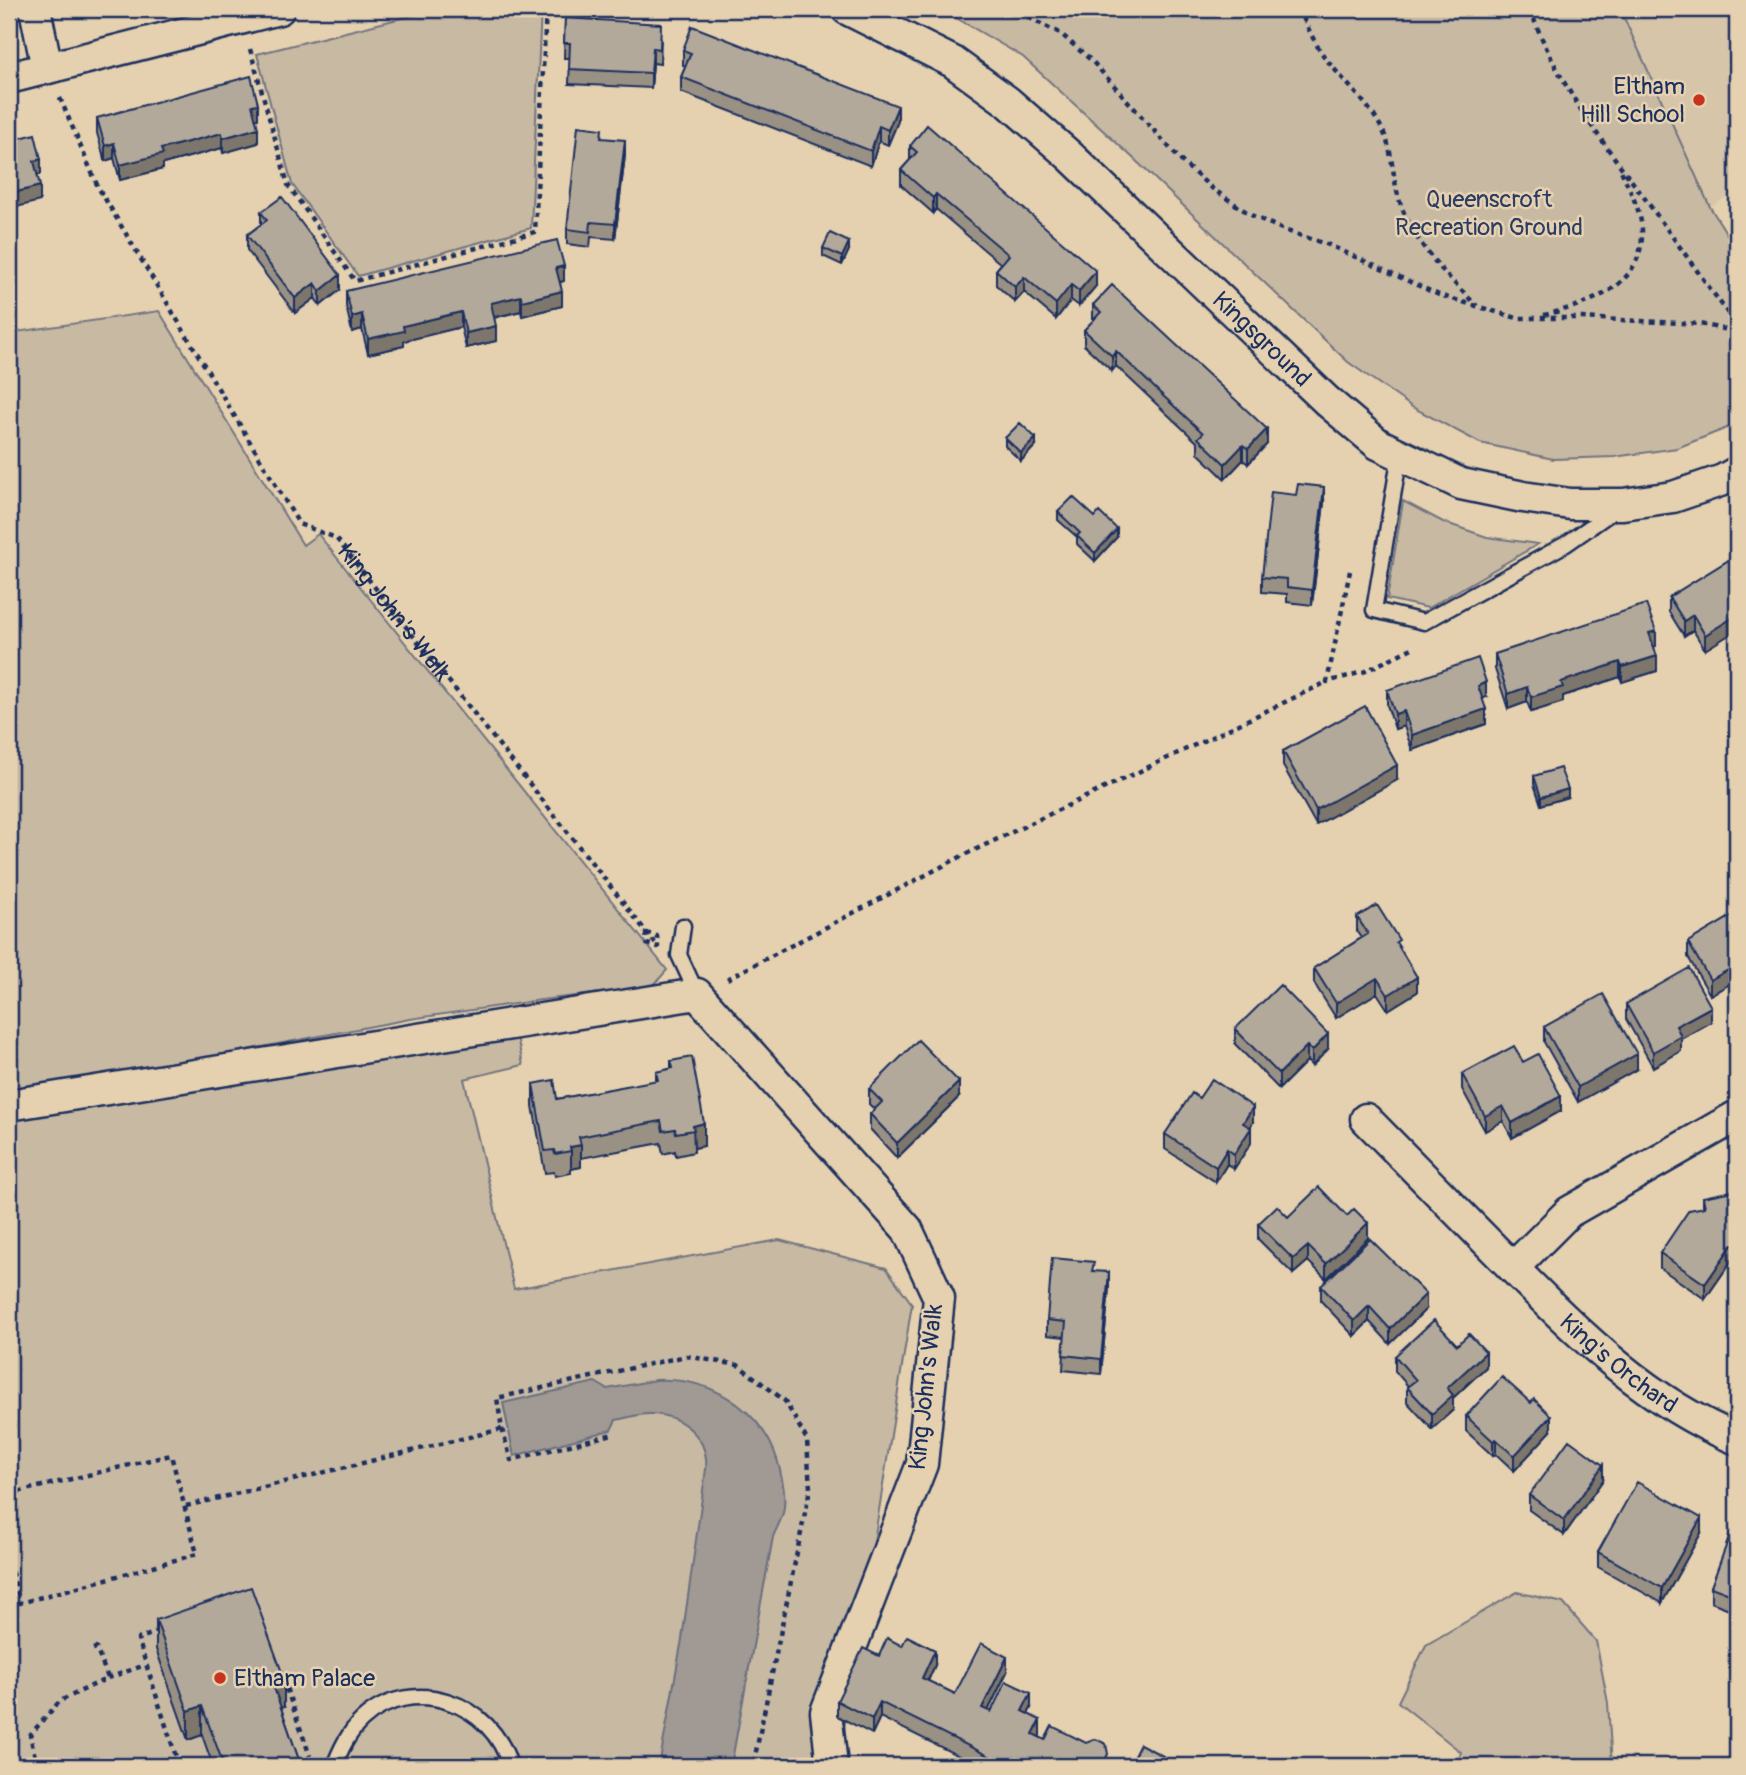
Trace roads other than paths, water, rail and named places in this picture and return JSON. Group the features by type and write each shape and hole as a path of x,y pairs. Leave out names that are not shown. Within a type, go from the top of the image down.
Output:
{"street":[{"path":"35,9 47,68"},
{"path":"9,78 279,9"},
{"name":"Kingsground","path":"847,9 953,62 1008,102 1070,156 1327,401 1378,444 1461,484 1570,505 1623,504 1673,497 1723,480 1737,472"},
{"path":"9,1105 696,994"},
{"name":"King John's Walk","path":"696,994 907,1229 939,1298 922,1464 826,1712 832,1766"},
{"path":"1513,1268 1569,1212 1737,1116"},
{"name":"King's Orchard","path":"1366,1119 1591,1345 1648,1390 1708,1427 1737,1438"}],"lane":[{"path":"1400,454 1374,610 1424,622 1566,544 1623,504"},
{"path":"683,926 678,955 696,994"},
{"path":"334,1766 345,1741 363,1719 387,1704 414,1697 442,1699 468,1709 490,1727 506,1751 510,1766"}],"place":[{"name":"Eltham Hill School","path":"1699,100"},
{"name":"Eltham Palace","path":"220,1678"}],"park label":[{"name":"Queenscroft Recreation Ground","path":"1489,213"}]}
